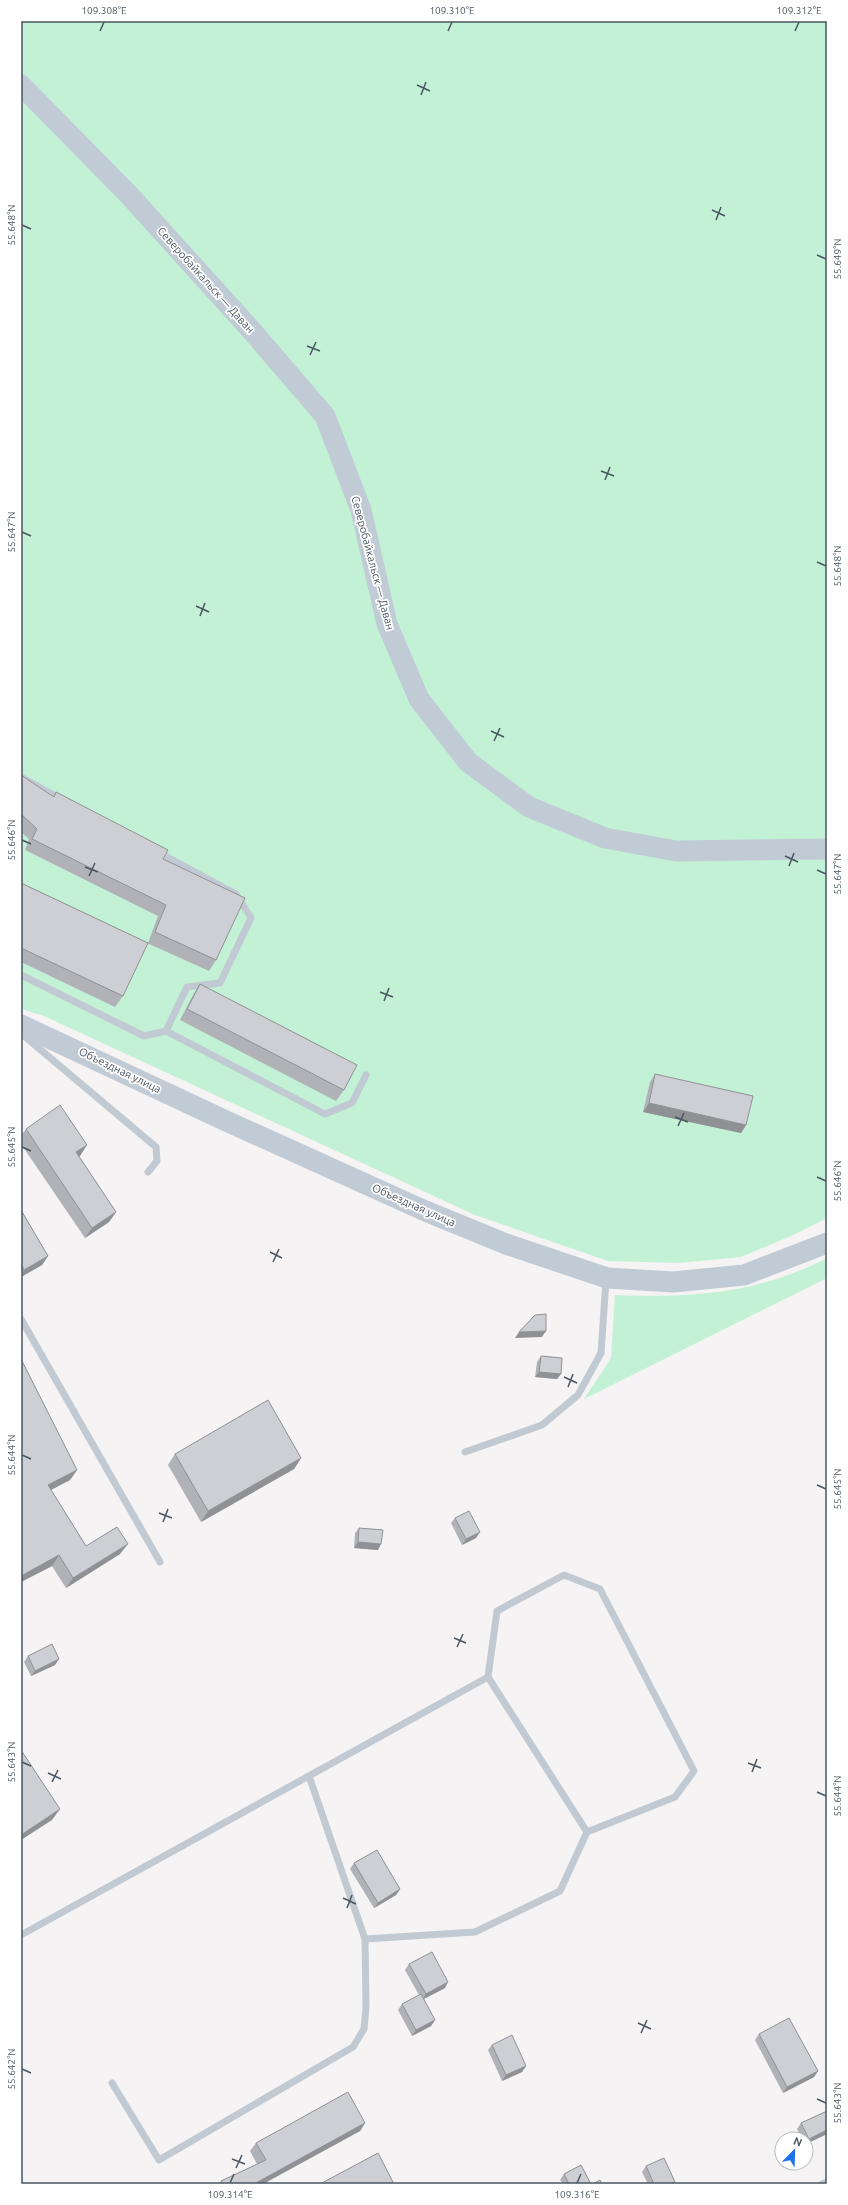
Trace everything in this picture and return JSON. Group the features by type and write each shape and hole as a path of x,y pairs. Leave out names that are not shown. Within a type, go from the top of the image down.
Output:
{"main road":[{"name":"Северобайкальск — Даван","path":"21,85 130,196 247,325 325,416 360,510 390,631 419,699 468,762 529,807 605,838 676,851 827,849"},
{"name":"Объездная улица","path":"21,1025 224,1120 423,1210 506,1244 607,1278 674,1282 744,1275 827,1243"}],"lane":[{"path":"21,777 70,804"},
{"path":"153,849 236,894 251,918 220,983 187,987 166,1031"},
{"path":"21,975 144,1036 166,1031 325,1114 352,1103 366,1075"},
{"path":"21,1033 156,1147 157,1161 148,1172"},
{"path":"466,1452 542,1425 578,1395 602,1353 607,1278"},
{"path":"21,1318 160,1562"},
{"path":"365,1939 475,1932 560,1891 587,1832 675,1797 694,1771 600,1589 564,1574 497,1611 488,1677 587,1832"},
{"path":"21,1935 488,1677"},
{"path":"112,2083 159,2160 353,2047 364,2029 366,2007 365,1939 309,1776"},
{"path":"822,2184 827,2182"}],"green space":[{"path":"21,21 827,21 827,1218 791,1236 741,1257 679,1263 608,1261 475,1215 44,1016 21,1009"},
{"path":"827,1258 827,1278 584,1399 611,1358 615,1295 670,1296 724,1291 775,1279 801,1270"}],"building":[{"path":"21,775 54,797 56,792 168,850 163,859 245,898 216,960 155,932 166,905 32,839 37,829 21,814"},
{"path":"21,883 148,943 123,996 21,948"},
{"path":"200,984 357,1065 344,1090 187,1009"},
{"path":"655,1074 753,1096 746,1125 649,1103"},
{"path":"60,1105 87,1145 76,1152 116,1212 92,1228 26,1129"},
{"path":"21,1210 48,1256 24,1270 21,1264"},
{"path":"546,1314 546,1331 519,1332 535,1315"},
{"path":"541,1356 562,1358 561,1374 539,1372"},
{"path":"21,1359 77,1470 48,1485 86,1546 117,1527 128,1544 73,1578 59,1555 21,1576"},
{"path":"268,1400 301,1458 208,1511 175,1454"},
{"path":"469,1511 480,1532 466,1539 455,1518"},
{"path":"359,1528 383,1530 381,1544 358,1542"},
{"path":"52,1644 59,1659 35,1671 28,1656"},
{"path":"21,1750 60,1809 21,1835"},
{"path":"377,1850 400,1889 378,1903 354,1863"},
{"path":"432,1952 448,1982 426,1994 409,1964"},
{"path":"421,1994 435,2020 416,2030 402,2004"},
{"path":"789,2018 818,2071 787,2087 759,2034"},
{"path":"512,2035 526,2066 506,2075 492,2045"},
{"path":"348,2092 365,2123 254,2184 223,2184 221,2181 266,2160 256,2143"},
{"path":"827,2111 827,2130 814,2136 814,2131 805,2131 801,2123"},
{"path":"378,2153 393,2182 389,2184 320,2184"},
{"path":"664,2158 675,2182 670,2184 654,2184 646,2166"},
{"path":"581,2165 591,2184 569,2184 564,2174"},
{"path":"600,2180 602,2184 593,2184"}]}
